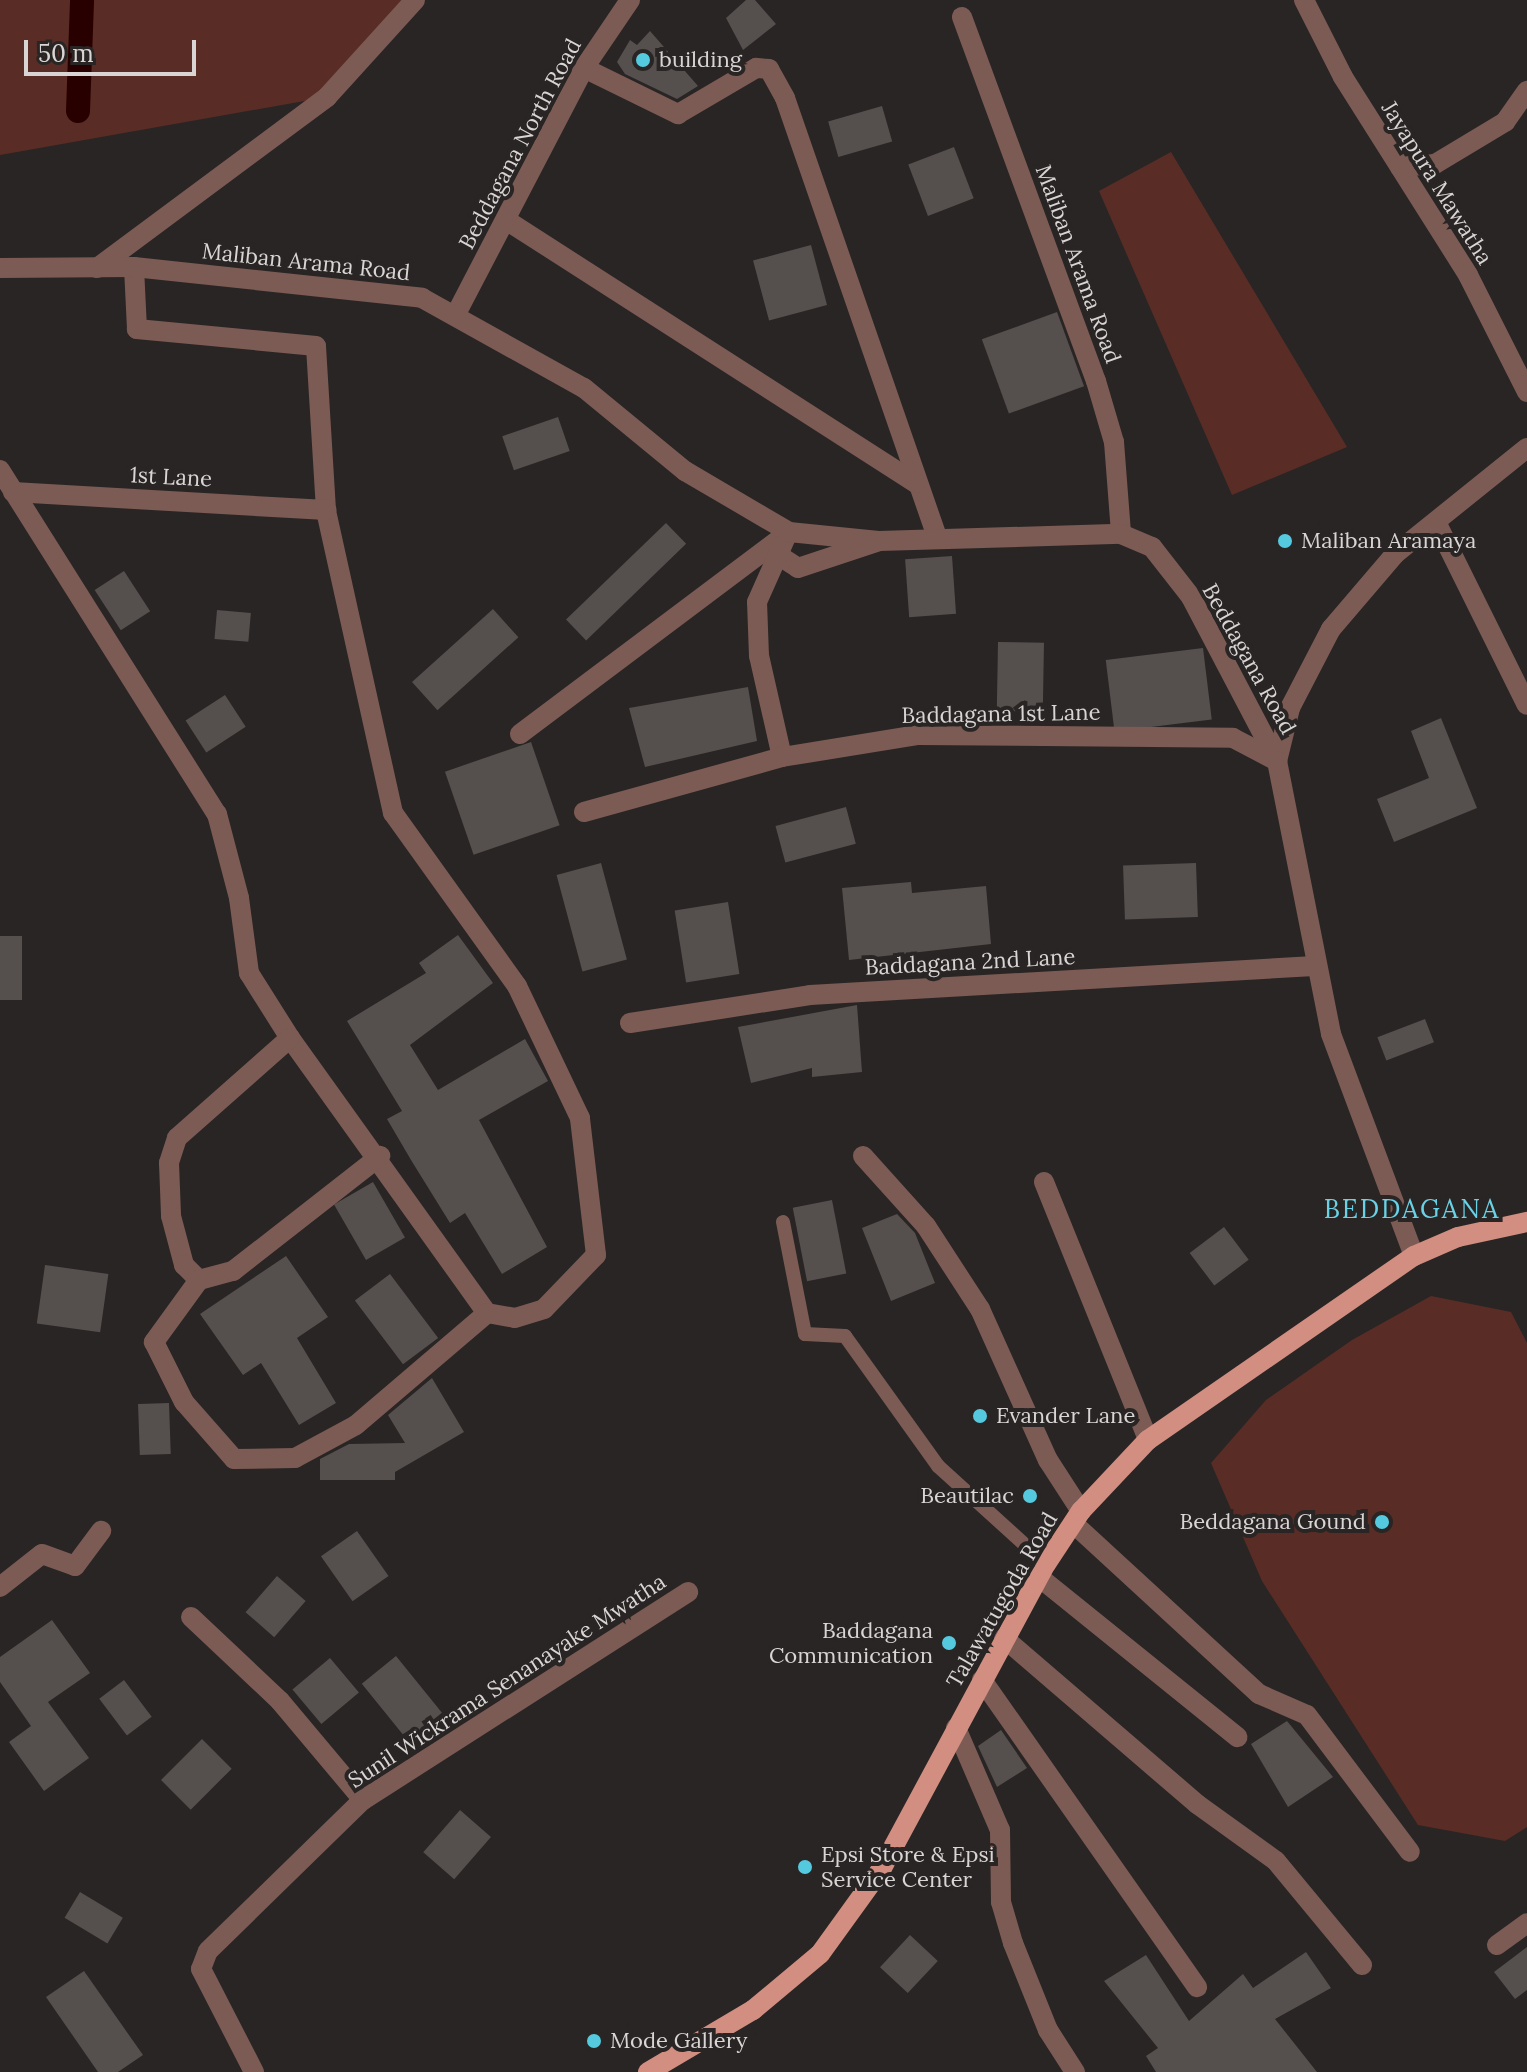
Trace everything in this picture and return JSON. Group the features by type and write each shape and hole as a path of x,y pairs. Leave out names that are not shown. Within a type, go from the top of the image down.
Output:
{"main road":[{"name":"Talawatugoda Road","path":"648,2072 753,2010 820,1954 882,1868 1042,1571 1077,1518 1148,1440 1414,1256 1458,1237 1527,1222"}],"street":[{"path":"97,268 327,97 415,0"},
{"name":"Beddagana North Road","path":"456,314 584,68 630,0"},
{"name":"Jayapura Mawatha","path":"1304,0 1343,77 1468,275 1527,392"},
{"name":"Maliban Arama Road","path":"962,17 1096,381 1114,442 1121,534"},
{"path":"584,68 678,114 756,68 769,69 785,98 937,538"},
{"path":"1400,167 1435,164 1505,122 1527,91"},
{"path":"506,220 916,483"},
{"path":"0,470 217,814 239,898 249,973 290,1038 380,1156 487,1313 515,1318 544,1309 596,1255 580,1118 517,986 393,813 326,510 316,346 137,329 134,267"},
{"name":"Maliban Arama Road","path":"0,268 134,267 422,298 456,314 584,388"},
{"name":"Beddagana Road","path":"584,388 685,471 789,532 879,541 1121,534 1152,547 1191,597 1277,761 1314,966 1331,1034 1414,1256"},
{"path":"1277,761 1290,708 1331,629 1395,554 1527,448"},
{"name":"1st Lane","path":"13,492 326,510"},
{"path":"1436,522 1527,705"},
{"path":"782,757 759,656 757,615 775,553 789,532"},
{"path":"520,734 789,532"},
{"path":"775,553 798,568 879,541"},
{"name":"Baddagana 1st Lane","path":"584,812 782,757 918,735 1233,738 1277,761"},
{"name":"Baddagana 2nd Lane","path":"630,1023 810,995 1314,966"},
{"path":"199,1280 184,1265 171,1216 169,1163 177,1138 290,1038"},
{"path":"380,1156 233,1271 199,1280 154,1342 184,1402 234,1459 295,1458 356,1425 487,1313"},
{"path":"863,1156 926,1226 980,1309 1077,1518 1259,1694 1307,1715 1410,1852"},
{"path":"1044,1182 1148,1440"},
{"path":"0,1587 42,1554 75,1566 101,1531"},
{"path":"1042,1571 1237,1737"},
{"name":"Sunil Wickrama Senanayake Mwatha","path":"254,2072 201,1969 208,1951 363,1800 688,1592"},
{"path":"191,1617 280,1701 363,1800"},
{"path":"1004,1638 1197,1804 1276,1861 1362,1965"},
{"path":"982,1680 1197,1987"},
{"path":"956,1728 1000,1830 1001,1902 1013,1943 1048,2030 1075,2072"},
{"path":"1497,1945 1527,1923"}],"lane":[{"path":"783,1222 805,1334 813,1339 845,1336 938,1466 1042,1571"}],"shaded area":[{"path":"0,0 415,0 327,97 0,155"},
{"path":"1171,152 1347,447 1232,495 1099,191"},
{"name":"Beddagana Gound","path":"1431,1296 1511,1312 1527,1343 1527,1827 1505,1841 1418,1825 1262,1581 1211,1463 1266,1400 1352,1340"}],"building":[{"name":"building","path":"746,0 755,0 776,24 743,50 726,18"},
{"path":"650,31 698,86 677,99 625,74 617,62 630,40 637,45"},
{"path":"882,106 892,142 838,157 828,121"},
{"path":"954,147 974,198 928,216 908,165"},
{"path":"811,245 827,305 769,320 753,261"},
{"path":"1057,312 1084,386 1009,414 982,339"},
{"path":"558,417 570,451 514,470 502,436"},
{"path":"666,523 686,544 586,640 566,620"},
{"path":"952,556 956,614 909,617 905,559"},
{"path":"124,571 150,611 121,630 95,590"},
{"path":"493,609 518,637 437,710 412,682"},
{"path":"217,610 251,613 248,642 214,639"},
{"path":"998,642 1044,643 1043,712 997,711"},
{"path":"1203,648 1212,719 1115,731 1106,660"},
{"path":"748,687 757,741 645,767 629,708"},
{"path":"225,695 246,727 206,752 186,721"},
{"path":"1441,718 1477,808 1394,842 1377,799 1429,778 1411,731"},
{"path":"531,742 560,825 474,855 445,772"},
{"path":"846,807 856,844 785,863 775,826"},
{"path":"601,863 627,960 582,971 557,875"},
{"path":"1196,863 1198,917 1125,920 1123,866"},
{"path":"911,882 912,893 986,886 991,944 849,960 842,888"},
{"path":"728,902 739,974 686,983 675,910"},
{"path":"458,935 493,983 410,1045 438,1090 525,1039 548,1081 479,1120 547,1247 502,1274 465,1213 450,1223 411,1160 387,1119 402,1111 347,1021 426,973 419,963"},
{"path":"0,936 22,936 22,1000 0,1000"},
{"path":"857,1005 862,1072 812,1077 812,1068 751,1083 738,1027"},
{"path":"1425,1019 1434,1042 1386,1061 1377,1037"},
{"path":"373,1182 405,1237 366,1260 334,1204"},
{"path":"832,1200 846,1274 807,1281 793,1208"},
{"path":"897,1214 915,1233 935,1283 891,1301 862,1228"},
{"path":"1224,1227 1249,1260 1214,1286 1190,1253"},
{"path":"286,1256 328,1317 297,1338 336,1403 299,1425 261,1363 243,1375 200,1314"},
{"path":"45,1265 108,1274 100,1332 37,1323"},
{"path":"390,1274 438,1338 403,1364 355,1300"},
{"path":"432,1378 464,1432 395,1472 395,1480 320,1480 320,1459 349,1444 405,1443 388,1415"},
{"path":"169,1403 171,1454 140,1455 138,1404"},
{"path":"357,1531 389,1576 353,1601 321,1556"},
{"path":"277,1576 306,1601 274,1637 246,1612"},
{"path":"52,1620 90,1673 48,1702 89,1758 44,1791 9,1742 31,1726 0,1682 0,1657"},
{"path":"396,1656 442,1713 408,1740 362,1684"},
{"path":"330,1658 359,1692 321,1724 292,1689"},
{"path":"124,1680 152,1717 127,1735 99,1699"},
{"path":"1287,1721 1333,1777 1288,1807 1251,1744"},
{"path":"1001,1730 1027,1768 997,1787 978,1746"},
{"path":"202,1739 232,1769 191,1810 161,1780"},
{"path":"460,1810 491,1837 454,1879 423,1852"},
{"path":"80,1892 123,1918 107,1943 65,1918"},
{"path":"910,1935 938,1961 908,1993 880,1967"},
{"path":"1527,1947 1527,1990 1515,1999 1494,1972"},
{"path":"1306,1952 1331,1988 1275,2019 1317,2072 1156,2072 1146,2056 1158,2048 1104,1981 1146,1955 1189,2021 1243,1974 1253,1988"},
{"path":"84,1971 143,2055 118,2072 98,2072 46,1997"}],"waterway":[{"path":"78,111 82,0"}],"place":[{"name":"building","path":"643,60"},
{"name":"Maliban Aramaya","path":"1285,541"},
{"name":"Evander Lane","path":"980,1416"},
{"name":"Beautilac","path":"1030,1496"},
{"name":"Beddagana Gound","path":"1382,1522"},
{"name":"Baddagana Communication","path":"949,1643"},
{"name":"Epsi Store & Epsi Service Center","path":"805,1867"},
{"name":"Mode Gallery","path":"594,2041"}],"district":[{"name":"BEDDAGANA","path":"1412,1209"}]}
